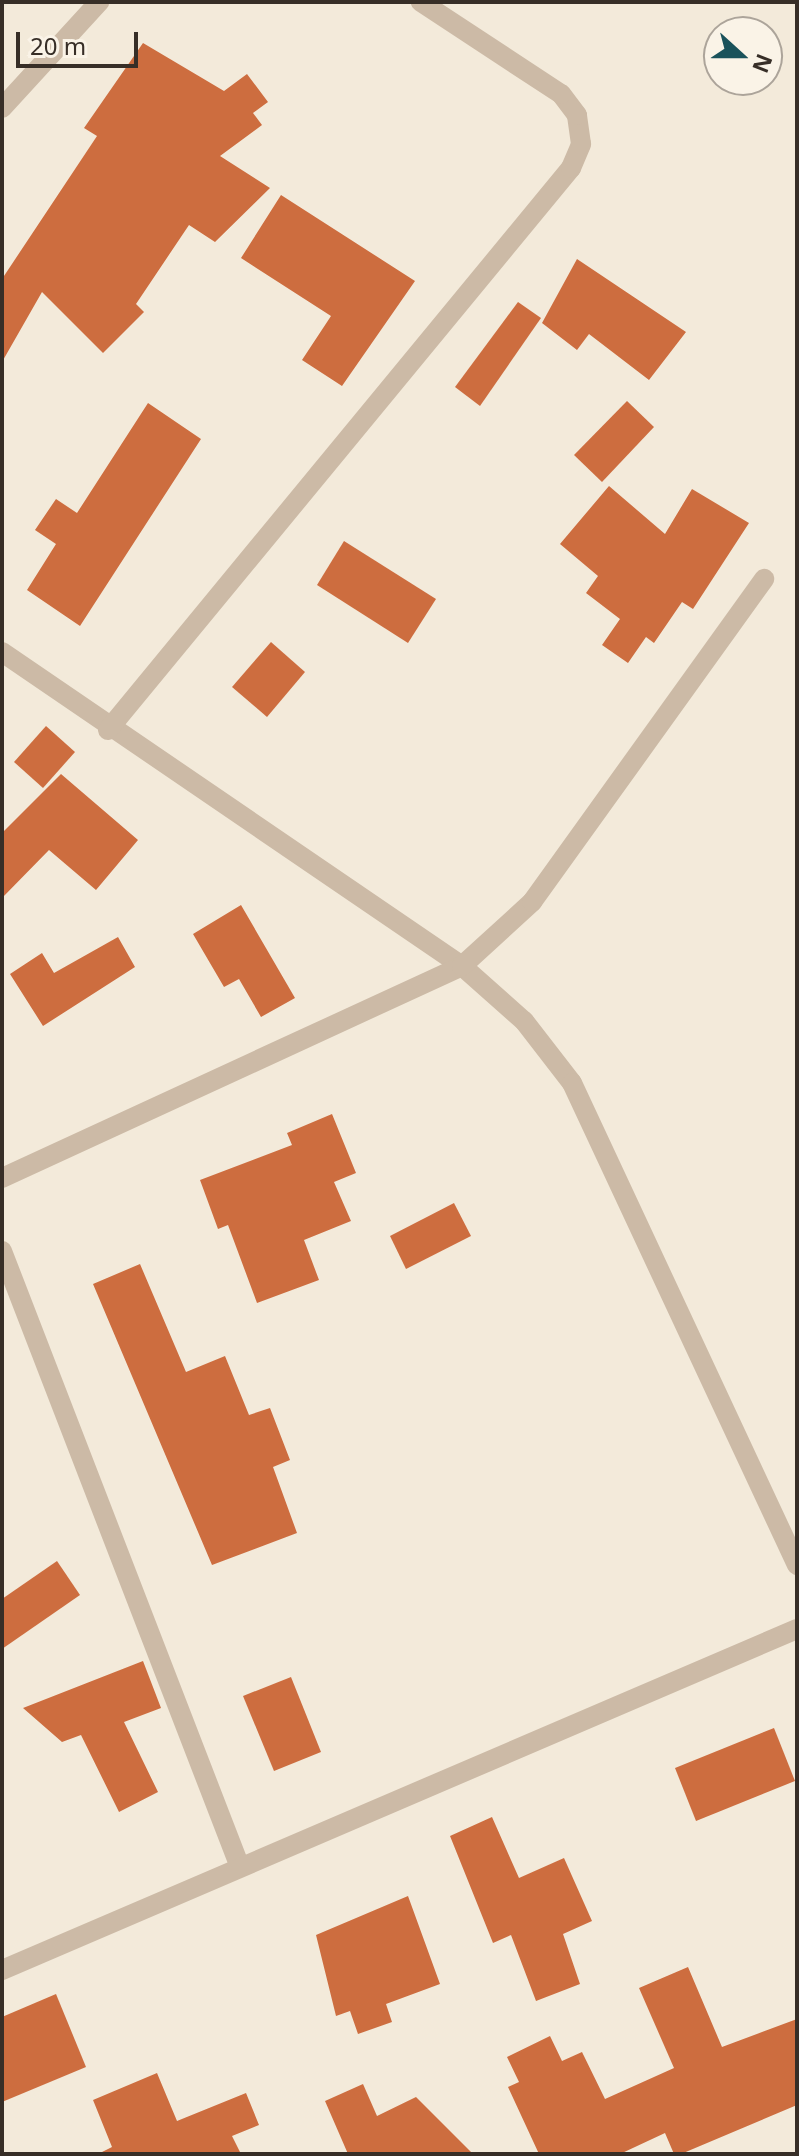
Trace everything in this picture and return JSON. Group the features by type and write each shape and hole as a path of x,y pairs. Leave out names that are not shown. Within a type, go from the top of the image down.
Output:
{"street":[{"path":"2,108 99,2"},
{"path":"108,730 571,168 581,144 577,115 561,94 421,2"},
{"path":"2,1178 462,966 532,902 764,579"},
{"path":"2,652 108,730 462,966 524,1021 572,1083 797,1565"},
{"path":"2,1251 240,1867"},
{"path":"2,1970 797,1629"}],"building":[{"path":"143,43 224,91 247,74 268,102 253,113 262,125 220,156 270,188 215,242 189,225 136,304 144,312 103,353 42,292 2,362 2,279 97,136 84,128"},
{"path":"281,195 415,281 342,386 302,360 331,316 241,258"},
{"path":"577,259 686,332 649,380 589,334 577,350 542,323"},
{"path":"518,302 541,318 480,406 455,387"},
{"path":"627,401 654,427 602,482 574,455"},
{"path":"148,403 201,439 80,626 27,590 56,544 35,530 56,499 77,513"},
{"path":"609,486 665,534 692,489 749,523 693,609 682,602 654,643 646,637 628,663 602,645 620,619 586,593 598,576 560,544"},
{"path":"344,541 436,599 408,643 317,585"},
{"path":"271,642 305,672 267,717 232,687"},
{"path":"46,726 75,752 43,788 14,762"},
{"path":"61,774 138,840 96,890 49,850 2,898 2,833"},
{"path":"241,905 295,998 261,1017 239,979 224,987 193,934"},
{"path":"118,937 135,967 43,1026 10,974 42,953 54,973"},
{"path":"332,1114 356,1173 334,1182 351,1221 304,1240 319,1280 257,1303 228,1225 218,1229 200,1180 292,1145 287,1133"},
{"path":"454,1203 471,1236 406,1269 390,1236"},
{"path":"140,1264 186,1372 225,1356 249,1415 270,1408 290,1460 273,1467 297,1533 212,1565 93,1284"},
{"path":"57,1561 80,1595 2,1649 2,1599"},
{"path":"143,1661 161,1708 124,1722 158,1792 119,1812 81,1735 62,1742 23,1708"},
{"path":"291,1677 321,1752 274,1771 243,1696"},
{"path":"774,1728 795,1781 696,1821 675,1768"},
{"path":"492,1817 519,1878 564,1858 592,1921 563,1934 580,1984 536,2001 511,1935 493,1943 450,1836"},
{"path":"408,1896 440,1984 386,2004 392,2022 358,2034 350,2011 336,2016 316,1935"},
{"path":"688,1967 722,2047 797,2019 797,2105 681,2154 674,2154 665,2133 620,2154 539,2154 508,2087 519,2082 507,2057 550,2036 562,2061 582,2052 605,2099 674,2068 639,1988"},
{"path":"56,1994 86,2067 2,2102 2,2017"},
{"path":"157,2073 177,2121 246,2093 259,2125 232,2136 241,2154 98,2154 112,2147 93,2100"},
{"path":"363,2084 377,2116 416,2097 473,2154 348,2154 325,2101"}]}
